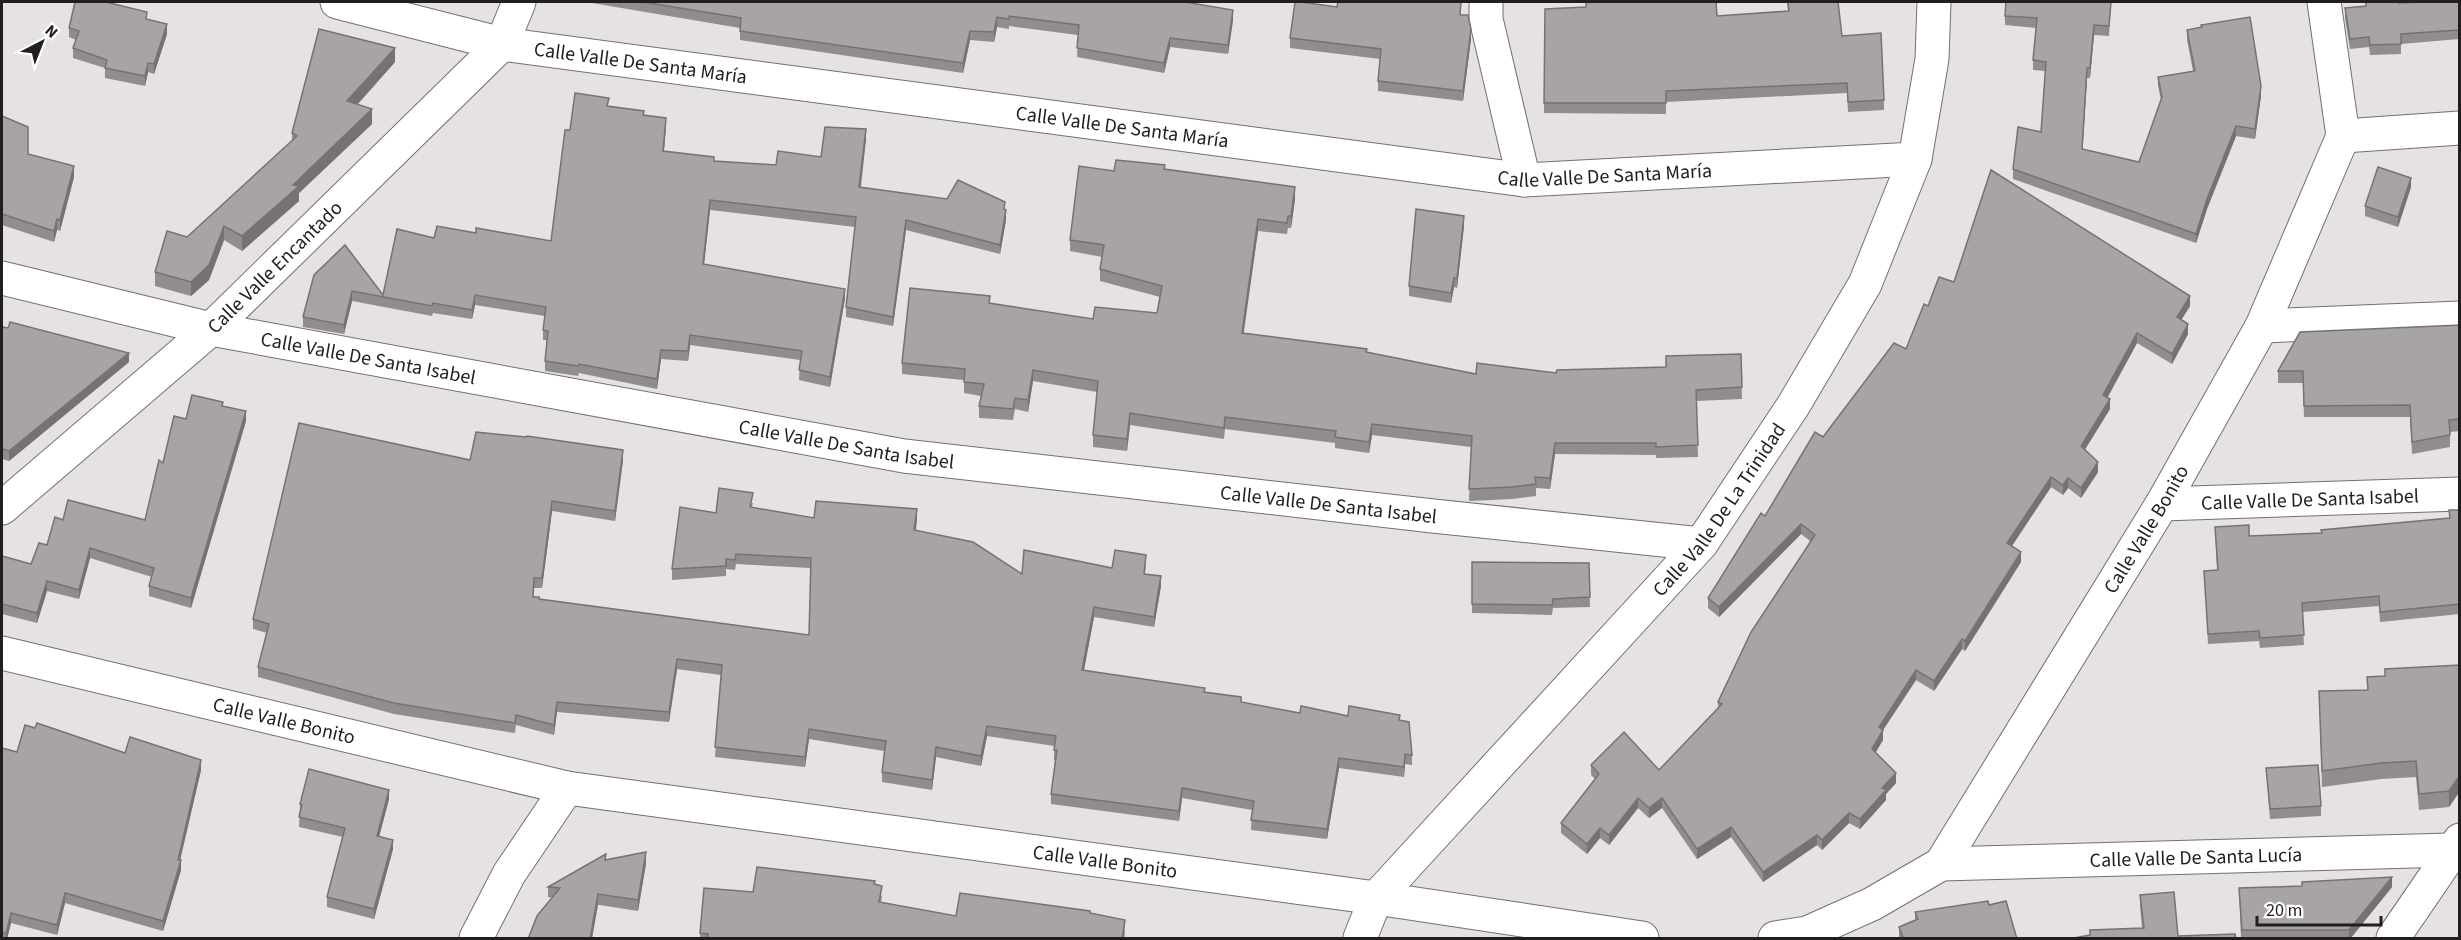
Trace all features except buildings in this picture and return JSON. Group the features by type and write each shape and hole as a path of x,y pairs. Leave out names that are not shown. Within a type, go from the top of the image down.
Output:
{"street":[{"name":"Calle Valle De Santa María","path":"336,2 502,44 1524,180 1915,159"},
{"name":"Calle Valle Encantado","path":"2,508 211,329 502,44 519,2"},
{"path":"1486,2 1486,19 1524,180"},
{"name":"Calle Valle De La Trinidad","path":"1360,939 1376,898 1701,544 1793,406 1865,284 1915,159 1932,59 1934,2"},
{"path":"2324,2 2343,136 2460,128"},
{"name":"Calle Valle Bonito","path":"1775,939 1807,933 1872,904 1941,864 2162,504 2262,326 2343,136"},
{"name":"Calle Valle De Santa Isabel","path":"2,278 211,329 904,456 1701,544"},
{"path":"2262,326 2460,318"},
{"name":"Calle Valle De Santa Isabel","path":"2162,504 2460,494"},
{"name":"Calle Valle Bonito","path":"2,653 567,788 1376,898 1642,939"},
{"path":"476,939 509,874 567,788"},
{"path":"2394,939 2455,845"},
{"name":"Calle Valle De Santa Lucía","path":"1941,864 2455,845"}]}
